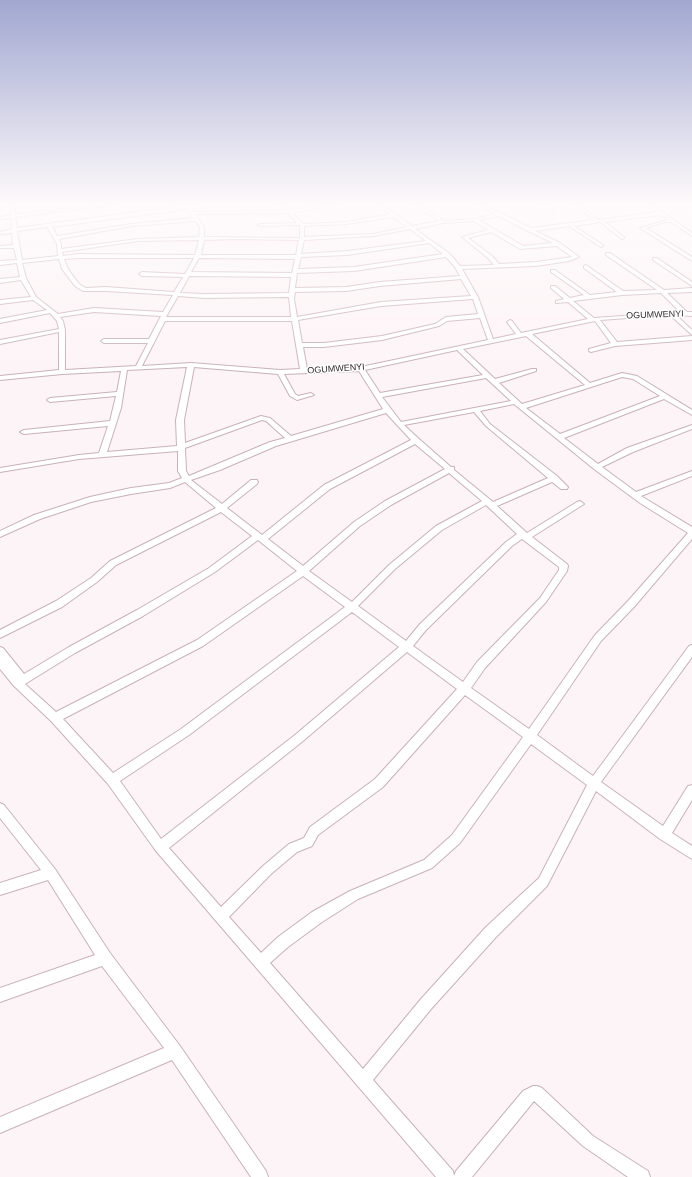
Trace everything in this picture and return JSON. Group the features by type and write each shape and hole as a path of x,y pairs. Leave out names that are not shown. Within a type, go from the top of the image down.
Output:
{"street":[{"path":"0,263 20,260 23,278 34,298 51,311 60,321 62,330 62,372"},
{"path":"62,260 65,269 77,286 85,290 106,289 176,295 204,296 346,289 380,284 464,277"},
{"path":"138,368 196,260"},
{"path":"298,260 292,292 304,372"},
{"path":"142,274 188,275 295,273 354,269 415,260"},
{"path":"452,260 459,268 474,297 491,341"},
{"path":"493,260 498,266"},
{"path":"459,268 544,263 567,260"},
{"path":"617,260 662,291 689,314"},
{"path":"656,260 692,284"},
{"path":"586,267 622,293"},
{"path":"553,271 588,296"},
{"path":"0,281 23,278"},
{"path":"553,287 595,320 615,344"},
{"path":"558,302 588,296 692,290"},
{"path":"56,316 87,310 99,310 164,317 244,320 295,319 381,304 474,297"},
{"path":"0,302 34,298"},
{"path":"0,321 51,311"},
{"path":"671,313 692,333"},
{"name":"OGUMWENYI","path":"0,378 62,372 191,365 280,372 361,369 527,333 595,320 671,313 689,314"},
{"path":"299,345 324,345 382,338 437,325 446,319 481,316"},
{"path":"510,322 519,335"},
{"path":"0,342 62,330"},
{"path":"527,333 589,385"},
{"path":"591,350 615,344 692,338"},
{"path":"104,341 152,340"},
{"path":"261,963 283,942 318,917 354,895 428,864 456,839 566,686 598,638 632,604 692,532 635,495 597,467 519,405 458,348"},
{"path":"191,365 180,420 182,471 186,480 303,571 353,606 664,835 692,853"},
{"path":"102,455 114,423 124,368"},
{"path":"221,916 267,870 293,848 308,842 314,831 379,784 465,688 481,665 543,600 563,571 564,566 524,536 451,469 416,441 399,424 387,410 361,369"},
{"path":"378,396 491,379 534,370"},
{"path":"280,372 292,395 297,398 311,395"},
{"path":"399,424 475,409 519,405 629,375 635,377 692,413"},
{"path":"50,400 120,394"},
{"path":"559,437 665,396"},
{"path":"475,409 488,425 564,487"},
{"path":"0,534 37,518 90,500 131,491 170,485 186,480 260,449 387,410"},
{"path":"0,470 78,457 181,448 261,418 268,419 290,439"},
{"path":"24,432 114,423"},
{"path":"597,467 630,450 692,427"},
{"path":"20,682 72,650 140,613 206,574 260,538 327,487 416,441"},
{"path":"54,718 200,643 303,571 357,524 388,503 451,469"},
{"path":"635,495 692,473"},
{"path":"112,780 185,732 353,606 392,567 439,528 489,503 554,478"},
{"path":"0,634 58,604 94,580 113,563 142,547 222,508 254,482"},
{"path":"160,846 299,738 407,646 423,627 509,544 580,504"},
{"path":"362,1080 426,1004 491,932 543,882 594,783 692,649"},
{"path":"0,651 20,682"},
{"path":"0,662 112,780 160,846 447,1177"},
{"path":"664,835 692,790"},
{"path":"0,809 51,873 105,958 175,1051 260,1177"},
{"path":"0,889 51,873"},
{"path":"0,995 105,958"},
{"path":"0,1125 175,1051"},
{"path":"462,1177 528,1096 533,1093 537,1093 588,1141 642,1177"}]}
